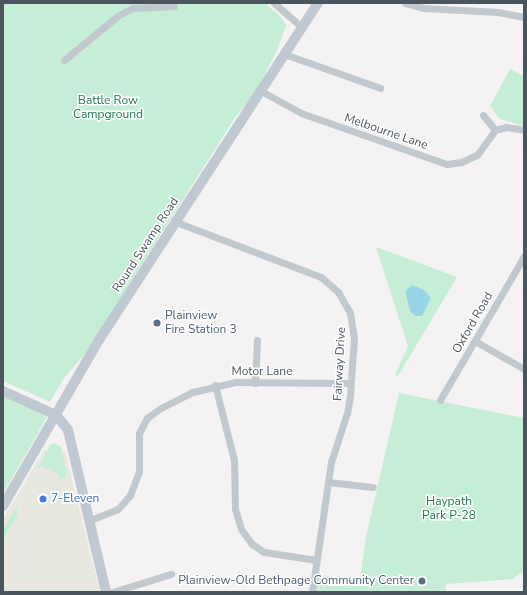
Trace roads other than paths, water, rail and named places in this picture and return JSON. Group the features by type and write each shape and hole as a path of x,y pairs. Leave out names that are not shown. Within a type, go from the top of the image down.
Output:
{"main road":[{"name":"Round Swamp Road","path":"3,506 99,340 263,92 318,3"},
{"path":"3,391 56,415 68,430 88,521 106,592"}],"street":[{"path":"274,3 303,28"},
{"path":"405,3 424,8 498,12 524,17"},
{"path":"64,60 119,14 133,8 152,5 174,6"},
{"path":"287,55 380,88"},
{"name":"Melbourne Lane","path":"263,92 301,113 447,164 461,162 476,155 495,130"},
{"path":"483,115 495,130 506,127 524,130"},
{"name":"Fairway Drive","path":"176,222 311,272 332,285 345,302 353,323 347,413 331,462 312,592"},
{"name":"Oxford Road","path":"440,400 524,256"},
{"path":"255,383 257,340"},
{"path":"475,341 524,369"},
{"name":"Motor Lane","path":"88,521 118,509 130,495 139,472 139,433 148,418 187,395 215,385 235,382 350,383"},
{"path":"215,385 234,460 236,485 235,509 241,529 252,544 264,552 316,560"},
{"path":"328,482 373,487"},
{"path":"112,592 171,574"}],"water":[{"path":"412,285 424,290 431,298 422,316 415,316 410,311 405,291"}],"place":[{"name":"Plainview Fire Station 3","path":"157,323"},
{"name":"7-Eleven","path":"43,499"},
{"name":"Plainview-Old Bethpage Community Center","path":"422,581"}],"park label":[{"name":"Battle Row Campground","path":"108,108"},
{"name":"Haypath Park P-28","path":"449,509"}]}
